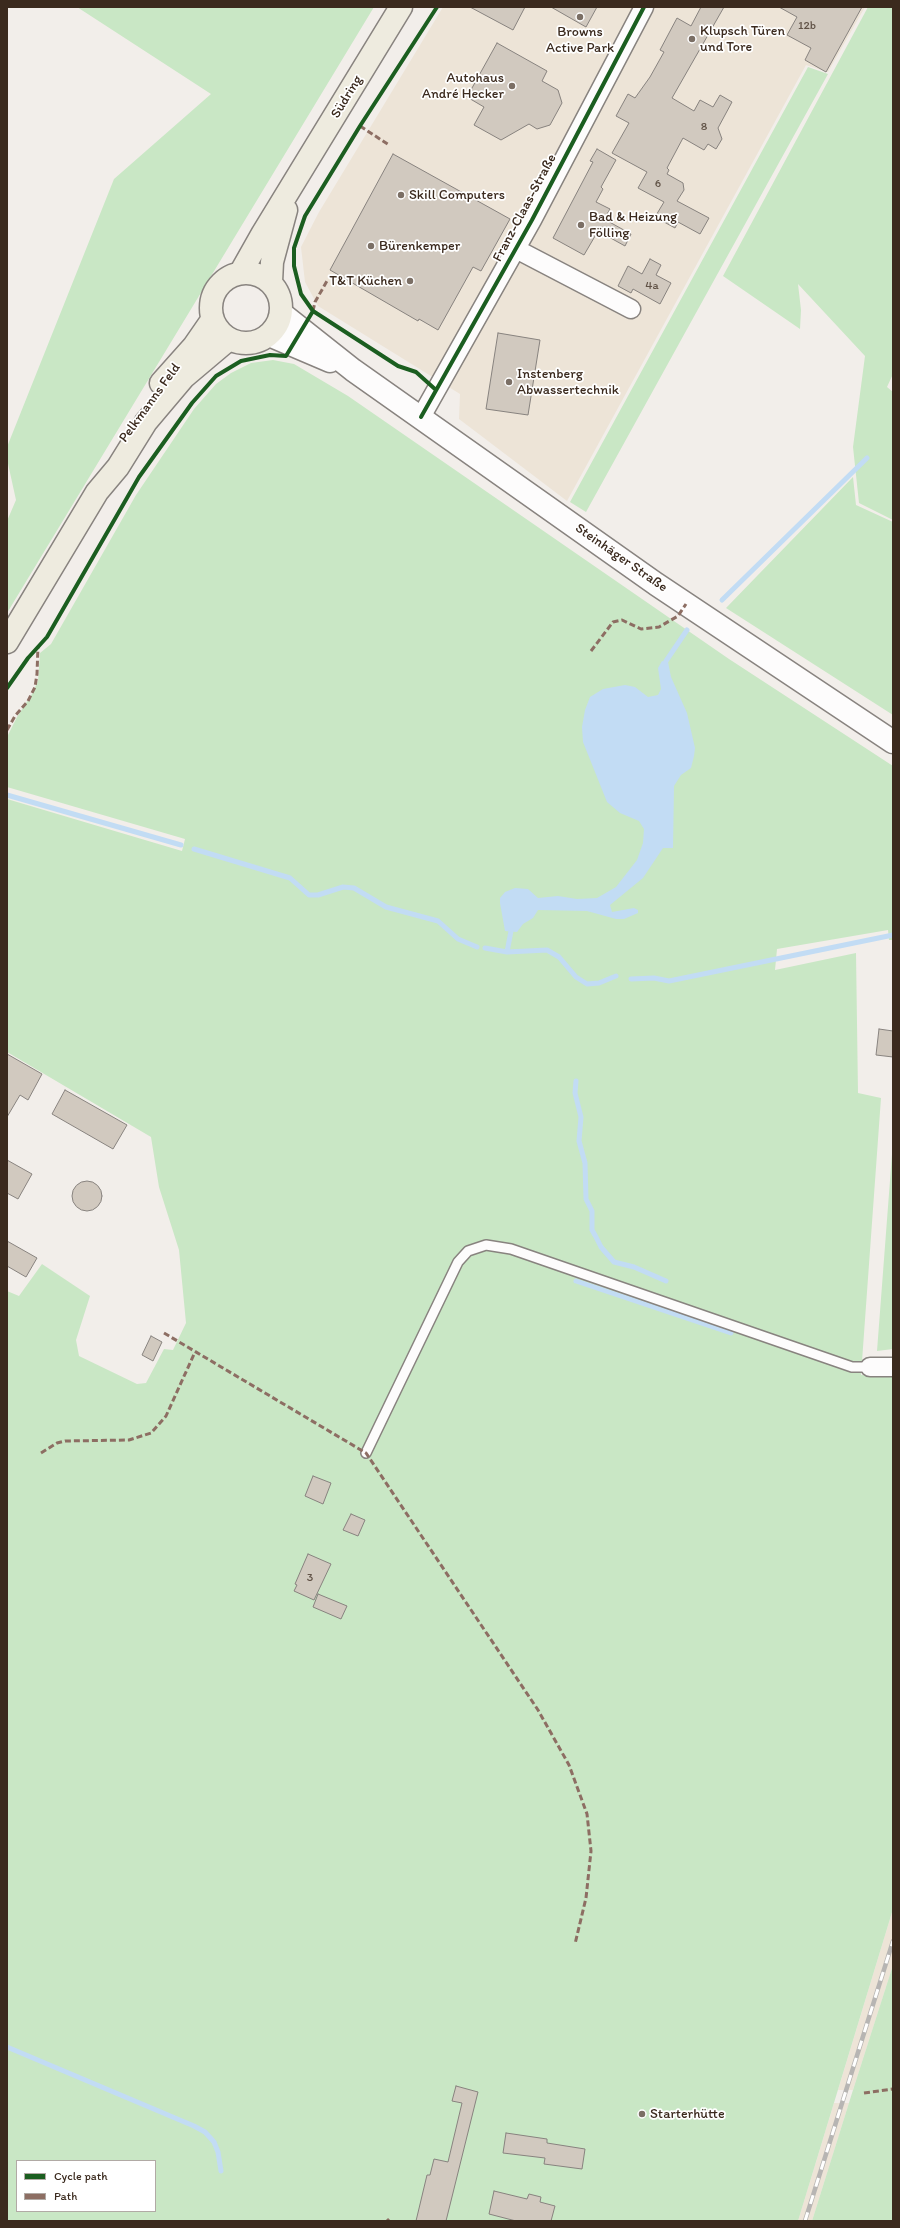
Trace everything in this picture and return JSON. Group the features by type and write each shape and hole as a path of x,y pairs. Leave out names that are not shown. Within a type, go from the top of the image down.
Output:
{"main road":[{"name":"Südring","path":"241,272 263,233 402,7"},
{"name":"Südring","path":"271,282 272,262 292,188"},
{"path":"241,272 252,272 271,282 279,296 281,313 276,325 268,335 256,342 242,343 229,339 219,331 212,320 210,304 215,289 226,278 241,272"},
{"name":"Steinhäger Straße","path":"281,313 353,370 656,584 893,742"},
{"name":"Pelkmanns Feld","path":"97,492 109,462 136,417 171,370 194,346 212,320"},
{"name":"Steinhäger Straße","path":"268,335 353,370"},
{"name":"Pelkmanns Feld","path":"7,642 97,492 118,467 146,422 165,398 184,378 229,339"}],"street":[{"name":"Franz-Claas-Straße","path":"421,417 516,249 644,7"},
{"name":"Franz-Claas-Straße","path":"516,249 630,309"},
{"path":"870,1367 893,1367"}],"lane":[{"path":"366,1453 458,1262 468,1251 486,1245 511,1249 852,1367 870,1367"}],"shaded area":[{"path":"443,7 865,7 828,72 806,65 567,501 459,419 460,394 318,306 305,282 301,247 319,212"},
{"path":"893,1909 893,1965 853,2090 838,2090"},
{"path":"834,2103 849,2103 812,2221 798,2221"}],"green space":[{"path":"77,7 374,7 7,613 7,521 16,500 7,459 7,447 114,179 211,94"},
{"path":"868,7 893,7 893,374 887,387 893,392 893,520 859,503 853,447 865,356 798,284 801,310 800,329 723,276"},
{"path":"808,67 828,74 586,512 570,502"},
{"path":"273,360 294,364 348,396 729,659 893,766 893,940 889,940 888,930 777,949 775,970 856,953 858,1093 881,1098 861,1375 893,1373 893,1909 798,2221 7,2221 7,1291 19,1296 42,1264 90,1296 76,1340 79,1356 137,1384 146,1383 164,1349 173,1350 186,1323 179,1250 159,1187 151,1137 7,1052 7,799 182,851 185,839 7,787 7,737 38,681 40,653 51,644 136,495 194,409 216,384 231,373 251,363"},
{"path":"853,477 856,505 893,522 893,715 726,608"},
{"path":"893,1141 893,1349 877,1351"},
{"path":"893,1965 893,2221 812,2221 853,2090"}],"water":[{"path":"662,661 668,662 671,677 687,713 695,748 691,768 681,775 674,786 673,848 663,848 643,878 610,905 612,912 634,908 638,910 638,913 624,919 616,919 587,911 538,910 533,918 523,924 517,932 505,931 500,898 505,892 515,888 528,889 538,898 558,896 577,899 597,898 616,887 637,860 643,843 644,829 639,821 620,813 607,802 583,742 582,727 585,710 590,697 603,689 625,685 635,687 648,697 658,695 661,689 658,668"}],"building":[{"path":"470,7 525,7 513,30"},
{"name":"Browns Active Park","path":"551,7 597,7 586,27"},
{"path":"701,7 724,7 672,98 694,111 700,100 713,107 720,95 732,102 718,128 722,139 716,149 708,144 704,150 683,138 667,168 669,170 667,174 683,183 684,190 677,201 709,218 700,234 678,222 675,228 655,217 664,202 638,188 647,172 612,153 629,123 616,116 628,94 635,98 650,77 664,52 660,50 677,18 691,26"},
{"path":"779,7 862,7 826,72 805,60 811,48 787,35 797,17"},
{"name":"Autohaus André Hecker","path":"497,43 547,71 542,81 558,90 562,103 550,125 537,129 529,124 501,140 474,125 484,107 467,97"},
{"path":"597,149 616,160 601,187 603,189 596,202 610,209 604,219 631,234 625,246 598,231 584,255 553,238 593,162 590,161"},
{"path":"393,154 510,219 481,271 473,267 438,330 419,319 418,321 330,270"},
{"path":"650,259 661,265 656,275 671,283 660,304 633,289 631,293 618,286 628,266 642,274"},
{"name":"Instenberg Abwassertechnik","path":"498,333 540,340 528,415 486,409"},
{"path":"879,1029 893,1031 893,1057 876,1055"},
{"path":"7,1054 42,1074 28,1100 20,1095 7,1117"},
{"path":"65,1090 127,1125 113,1149 52,1114"},
{"path":"7,1160 32,1174 18,1199 7,1193"},
{"path":"87,1181 98,1185 102,1196 98,1207 87,1211 76,1207 72,1196 76,1185"},
{"path":"7,1241 37,1258 26,1277 7,1266"},
{"path":"151,1336 162,1342 153,1361 142,1355"},
{"path":"313,1476 331,1483 323,1504 305,1496"},
{"path":"351,1514 365,1520 358,1536 343,1530"},
{"path":"308,1554 331,1564 314,1600 294,1591 297,1585 295,1584"},
{"path":"318,1594 347,1606 341,1619 313,1607"},
{"path":"456,2086 478,2092 446,2221 416,2221 427,2175 430,2175 434,2159 448,2162 462,2103 452,2101"},
{"path":"506,2133 547,2139 547,2143 585,2149 582,2169 544,2164 545,2158 503,2153"},
{"path":"494,2191 527,2199 529,2194 541,2197 540,2202 555,2206 551,2221 516,2221 489,2214"}],"waterway":[{"path":"722,600 867,458"},
{"path":"666,661 687,630"},
{"path":"7,795 181,845"},
{"path":"194,849 290,878 309,895 318,895 343,887 354,888 386,907 438,921 458,939 477,947"},
{"path":"507,952 511,931"},
{"path":"631,979 654,978 669,981 893,935"},
{"path":"485,948 507,952 547,950 559,957 576,977 587,984 599,983 616,976"},
{"path":"576,1081 575,1093 581,1117 579,1141 585,1163 586,1199 592,1211 592,1230 601,1247 614,1262 634,1267 666,1281"},
{"path":"576,1281 731,1333"},
{"path":"7,2047 205,2132 214,2142 218,2152 221,2171"}],"railway":[{"path":"805,2221 893,1941"}],"marked path":[{"path":"360,126 389,145"},
{"path":"313,311 315,302 327,281"},
{"path":"591,651 613,622 622,620 641,629 659,627 678,616 686,604"},
{"path":"7,730 15,716 28,701 35,687 38,646"},
{"path":"164,1333 366,1453 538,1710 569,1765 587,1814 591,1851 586,1898 575,1944"},
{"path":"41,1453 57,1443 65,1441 129,1440 151,1433 166,1416 195,1352"},
{"path":"864,2093 893,2089"}],"cycle path":[{"path":"436,390 416,372 398,366 313,311 301,294 294,266 294,248 305,216 360,126 437,7"},
{"path":"421,417 532,220 644,7"},
{"path":"7,688 28,658 47,637 139,477 192,403 216,376 241,361 270,355 286,356 313,311"}],"place":[{"name":"Browns Active Park","path":"580,17"},
{"name":"Klupsch Türen und Tore","path":"692,39"},
{"name":"Autohaus André Hecker","path":"512,86"},
{"name":"Skill Computers","path":"401,195"},
{"name":"Bad & Heizung Fölling","path":"581,225"},
{"name":"Bürenkemper","path":"371,246"},
{"name":"T&T Küchen","path":"410,281"},
{"name":"Instenberg Abwassertechnik","path":"509,382"},
{"name":"Starterhütte","path":"642,2114"}]}
